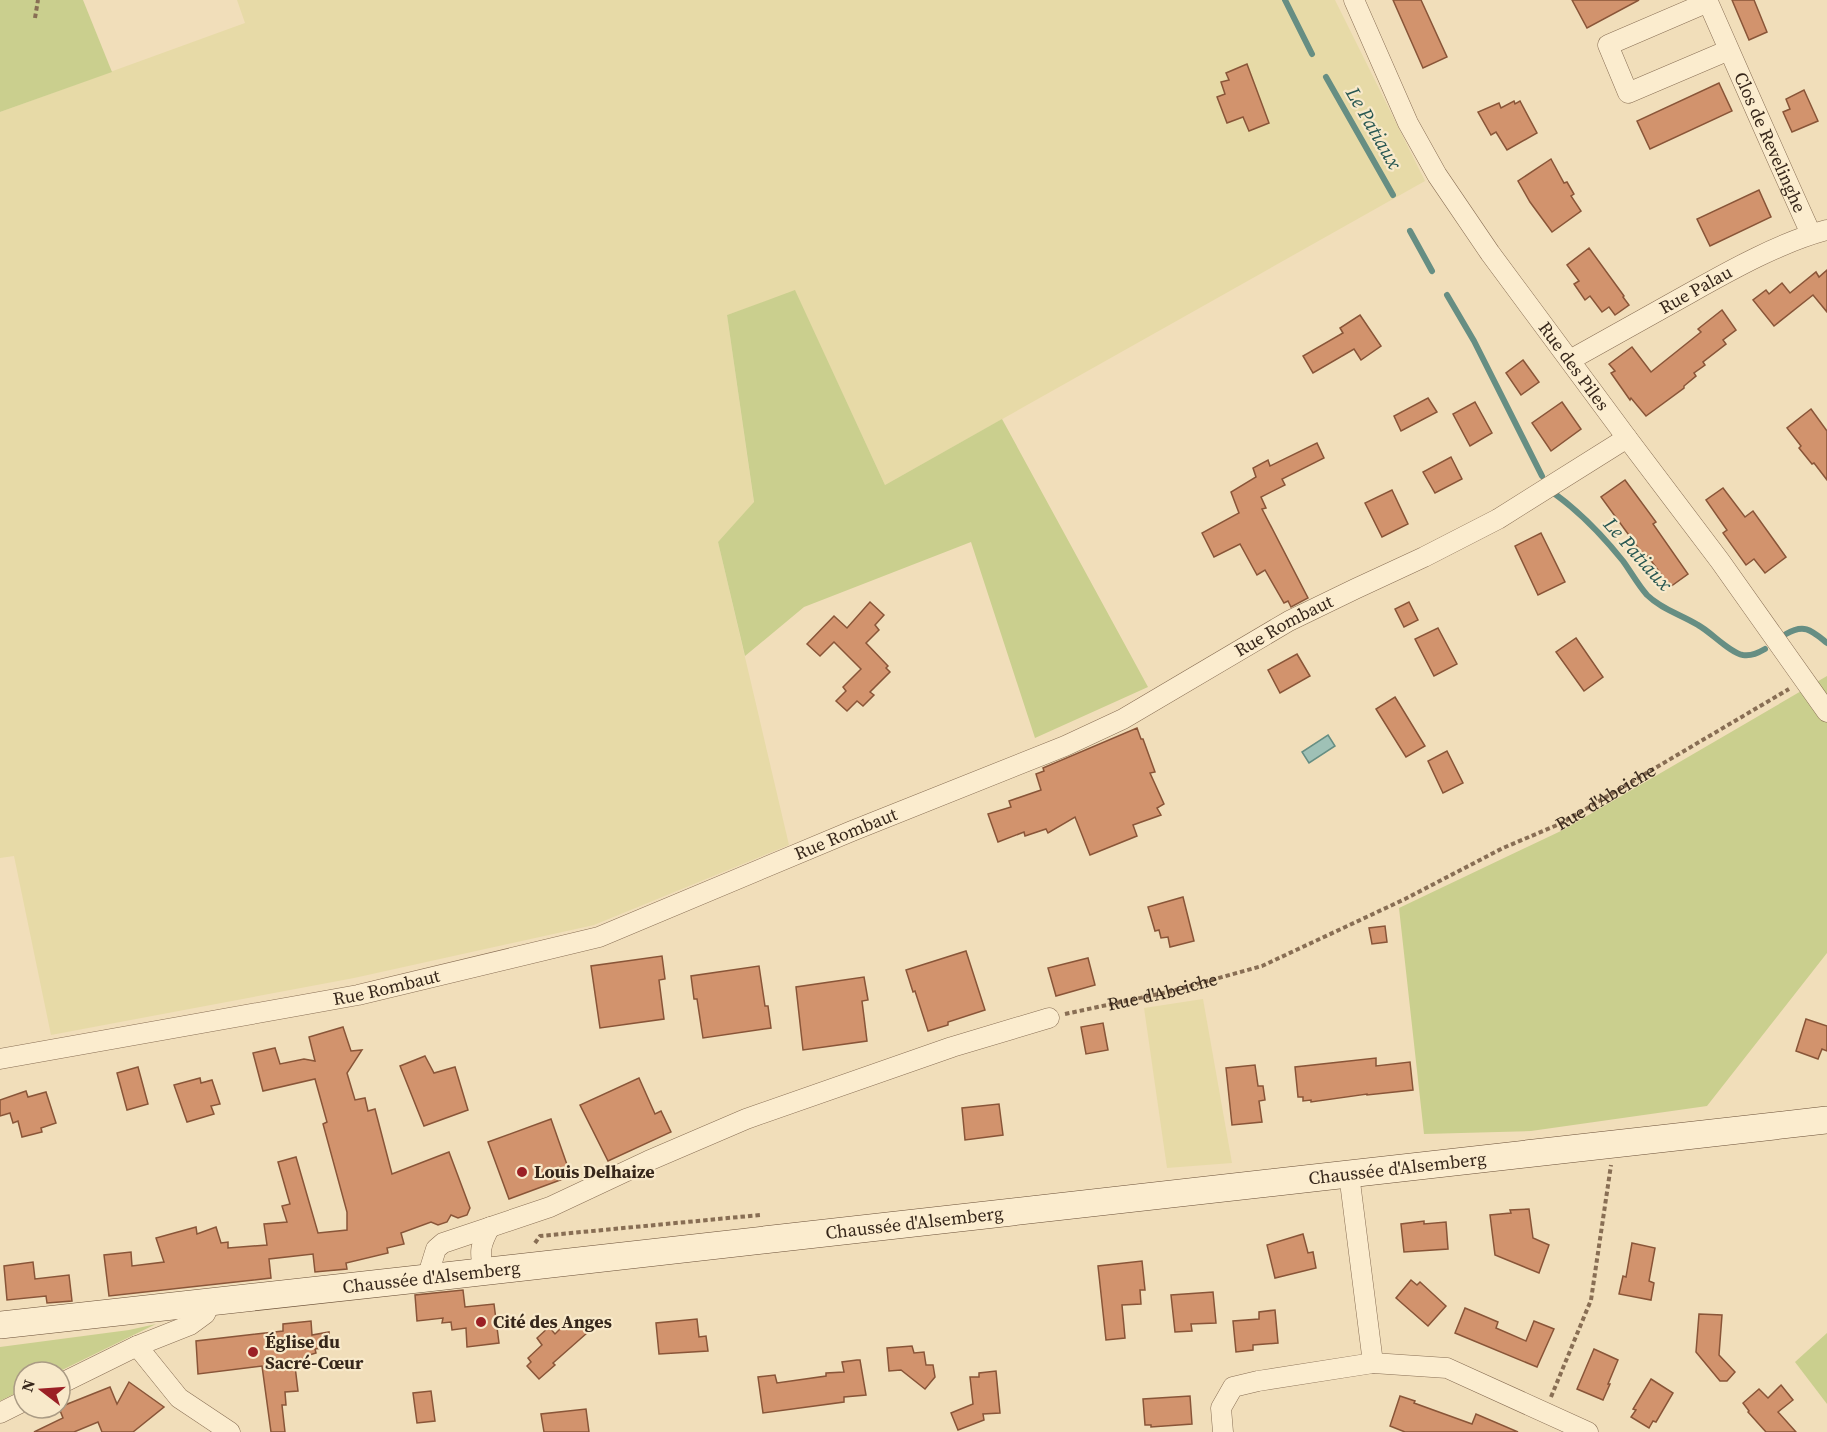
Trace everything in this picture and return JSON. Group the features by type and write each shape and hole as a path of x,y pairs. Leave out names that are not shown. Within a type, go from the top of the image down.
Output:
{"main road":[{"name":"Chaussée d'Alsemberg","path":"0,1325 1827,1120"}],"street":[{"name":"Rue des Piles","path":"1354,0 1408,123 1437,176 1490,253 1720,561 1827,712"},
{"name":"Clos de Revelinghe","path":"1729,50 1628,93 1608,45 1708,2 1729,50 1819,232"},
{"name":"Rue Palau","path":"1570,360 1717,278 1754,259 1819,232"},
{"name":"Rue Rombaut","path":"0,1059 358,995 599,937 852,831 1065,747 1123,719 1289,621 1498,519 1627,438"},
{"path":"427,1278 436,1249 443,1243 550,1207 648,1161 746,1119 952,1047 1049,1018"},
{"path":"1348,1174 1373,1363"},
{"path":"484,1272 479,1253 490,1227"},
{"path":"72,1377 137,1346 190,1325 205,1314 212,1300"},
{"path":"137,1346 179,1398 230,1432"},
{"path":"1223,1432 1221,1408 1233,1387 1373,1363 1447,1368 1588,1432"}],"path":[{"path":"34,18 38,0"},
{"name":"Rue d'Abeiche","path":"1049,1018 1168,992 1262,966 1405,899 1503,848 1562,823 1803,680"},
{"path":"1545,1412 1591,1300 1615,1144"}],"shaded area":[{"path":"237,0 1335,0 1425,181 885,485 795,291 727,315 754,503 718,542 789,845 594,925 354,978 51,1035 14,856 0,858 0,112 245,23"},
{"path":"1203,999 1232,1163 1167,1168 1144,1008"}],"green space":[{"path":"0,0 83,0 112,72 0,112"},
{"path":"795,290 885,485 1002,419 1148,687 1035,738 971,542 804,607 745,656 718,542 754,502 727,315"},
{"path":"1827,676 1827,953 1707,1106 1531,1131 1424,1134 1399,908 1563,830"},
{"path":"156,1324 72,1365 72,1360 12,1360 12,1395 0,1401 0,1347 129,1330"},
{"path":"1827,1333 1827,1404 1795,1362"}],"water":[{"path":"1328,735 1335,746 1309,763 1302,752"}],"building":[{"path":"1393,0 1421,0 1447,57 1423,68"},
{"path":"1572,0 1639,0 1587,28"},
{"path":"1732,0 1754,0 1767,32 1749,40"},
{"path":"1247,64 1269,123 1249,131 1243,117 1227,123 1217,97 1225,94 1221,82 1229,80 1226,73"},
{"path":"1719,83 1732,111 1650,149 1637,121"},
{"path":"1804,90 1818,121 1792,132 1783,112 1790,109 1786,99"},
{"path":"1514,101 1515,104 1520,101 1537,133 1507,150 1496,132 1491,135 1478,112 1499,103 1501,108"},
{"path":"1551,159 1564,183 1567,182 1574,194 1571,196 1581,211 1552,232 1518,181"},
{"path":"1759,190 1771,217 1710,246 1697,219"},
{"path":"1589,248 1629,305 1615,315 1609,307 1602,312 1590,296 1585,300 1574,284 1579,281 1567,265"},
{"path":"1827,270 1827,312 1813,295 1774,326 1753,300 1766,290 1769,294 1782,283 1790,293 1816,272 1819,277"},
{"path":"1722,310 1736,330 1723,340 1726,344 1703,362 1705,365 1694,373 1696,376 1684,388 1646,416 1631,398 1630,400 1611,373 1615,371 1609,364 1632,347 1651,372 1701,332 1698,329"},
{"path":"1360,315 1381,346 1361,360 1354,349 1313,373 1303,356 1343,333 1340,328"},
{"path":"1523,360 1539,382 1521,395 1506,373"},
{"path":"1428,398 1437,412 1401,431 1394,416"},
{"path":"1475,402 1492,433 1470,446 1453,414"},
{"path":"1562,402 1581,429 1551,451 1532,423"},
{"path":"1811,409 1827,431 1827,480 1799,448 1801,446 1787,428"},
{"path":"1317,443 1324,458 1282,479 1285,485 1261,497 1266,508 1262,509 1308,598 1291,607 1288,601 1284,603 1265,570 1257,575 1240,544 1214,557 1202,533 1239,513 1231,492 1256,477 1253,468 1268,460 1270,466"},
{"path":"1451,457 1462,479 1435,493 1423,472"},
{"path":"1625,480 1656,522 1653,524 1688,574 1670,587 1601,497"},
{"path":"1723,488 1745,517 1753,511 1786,557 1765,573 1754,559 1746,565 1723,533 1727,530 1706,500"},
{"path":"1392,490 1408,524 1382,537 1365,503"},
{"path":"1541,533 1565,582 1538,595 1515,546"},
{"path":"870,602 884,615 875,625 879,630 866,643 888,666 886,668 890,672 870,692 874,695 863,706 857,701 847,711 836,701 846,691 843,687 861,669 834,642 820,656 807,644 834,616 847,628"},
{"path":"1409,602 1418,620 1404,627 1395,609"},
{"path":"1438,628 1457,664 1434,676 1415,639"},
{"path":"1576,638 1603,677 1584,691 1556,652"},
{"path":"1297,654 1310,676 1280,693 1268,670"},
{"path":"1395,697 1425,746 1406,757 1376,709"},
{"path":"1137,728 1155,772 1150,773 1164,804 1157,808 1161,815 1133,825 1137,836 1090,855 1075,817 1048,833 1046,829 1025,836 1024,832 998,842 988,814 1011,807 1009,801 1041,790 1036,774 1044,771 1043,768"},
{"path":"1447,751 1463,783 1443,793 1428,761"},
{"path":"1183,897 1194,941 1170,947 1168,937 1161,938 1159,930 1155,931 1148,907"},
{"path":"1385,926 1387,942 1372,944 1369,928"},
{"path":"966,951 985,1010 928,1031 906,970"},
{"path":"662,956 665,979 659,980 664,1019 600,1028 591,966"},
{"path":"1088,958 1095,985 1056,996 1048,968"},
{"path":"759,966 771,1028 703,1038 691,976"},
{"path":"864,977 868,1000 862,1001 867,1041 803,1050 796,987"},
{"path":"1806,1019 1827,1026 1827,1051 1822,1049 1818,1059 1796,1051"},
{"path":"1103,1023 1108,1050 1086,1054 1081,1027"},
{"path":"343,1027 351,1051 362,1050 347,1073 355,1100 365,1098 368,1111 375,1109 392,1174 449,1152 470,1208 467,1215 458,1218 451,1215 447,1222 438,1225 431,1222 401,1233 404,1244 387,1248 388,1253 346,1263 347,1269 315,1272 313,1254 269,1259 271,1278 109,1296 104,1255 131,1252 132,1266 164,1262 156,1238 196,1227 197,1234 216,1227 221,1243 228,1242 228,1248 267,1245 264,1224 287,1222 282,1206 290,1204 278,1162 296,1157 318,1233 347,1230 347,1212 323,1124 327,1122 315,1079 263,1091 253,1053 275,1048 280,1064 304,1059 315,1061 309,1037"},
{"path":"425,1056 434,1073 455,1067 468,1110 424,1126 400,1066"},
{"path":"1376,1058 1376,1066 1410,1062 1413,1090 1311,1102 1311,1100 1303,1101 1303,1097 1298,1097 1295,1067"},
{"path":"1255,1065 1258,1086 1263,1086 1265,1100 1259,1101 1262,1122 1232,1125 1226,1068"},
{"path":"138,1067 148,1104 127,1110 117,1073"},
{"path":"200,1078 201,1083 212,1080 220,1104 211,1106 214,1114 187,1122 174,1085"},
{"path":"639,1078 655,1114 661,1111 671,1132 608,1161 580,1105"},
{"path":"26,1091 28,1097 46,1092 56,1123 41,1128 42,1132 22,1137 18,1121 13,1123 10,1113 0,1116 0,1100"},
{"path":"999,1104 1003,1135 965,1140 962,1108"},
{"path":"551,1119 571,1176 509,1199 488,1142"},
{"path":"1529,1209 1533,1238 1549,1245 1539,1273 1495,1255 1490,1215 1511,1213 1510,1210"},
{"path":"1424,1221 1424,1224 1446,1222 1448,1249 1404,1252 1401,1224"},
{"path":"1303,1234 1308,1253 1313,1252 1316,1268 1275,1278 1267,1245"},
{"path":"1632,1243 1655,1248 1649,1281 1654,1283 1651,1300 1619,1294 1623,1276 1626,1277"},
{"path":"1142,1261 1145,1290 1140,1290 1141,1304 1122,1305 1125,1338 1106,1340 1098,1266"},
{"path":"33,1262 35,1279 69,1275 72,1301 47,1303 46,1296 7,1300 4,1266"},
{"path":"1411,1280 1417,1285 1420,1282 1446,1306 1428,1326 1396,1298"},
{"path":"463,1290 465,1307 494,1304 499,1343 467,1347 466,1328 452,1330 451,1322 442,1323 443,1318 417,1321 415,1295"},
{"path":"1213,1292 1216,1323 1191,1324 1192,1331 1175,1332 1171,1295"},
{"path":"1465,1308 1498,1322 1496,1328 1526,1341 1534,1321 1554,1329 1537,1367 1455,1333"},
{"path":"1275,1310 1278,1343 1253,1345 1253,1350 1236,1352 1233,1321 1259,1319 1259,1312"},
{"path":"1699,1314 1722,1315 1719,1355 1735,1372 1727,1381 1720,1381 1696,1352"},
{"path":"697,1319 699,1337 706,1336 708,1351 659,1354 656,1323"},
{"name":"Église du Sacré-Cœur","path":"311,1321 312,1335 329,1332 330,1347 315,1349 316,1353 306,1356 306,1364 295,1366 298,1391 285,1392 286,1405 282,1405 285,1432 271,1432 262,1366 198,1374 196,1341 283,1331 283,1324"},
{"path":"578,1321 587,1333 553,1363 555,1365 539,1379 527,1366 531,1362 528,1358 542,1345 537,1338 549,1327 555,1334 567,1322 571,1326"},
{"path":"912,1346 914,1353 924,1352 926,1365 933,1365 935,1377 925,1389 901,1370 889,1371 887,1348"},
{"path":"1594,1349 1618,1360 1603,1400 1577,1389"},
{"path":"860,1360 866,1395 844,1397 844,1402 763,1413 758,1377 775,1375 777,1383 826,1376 826,1373 844,1372 842,1362"},
{"path":"996,1371 1000,1413 983,1414 984,1420 958,1430 951,1413 973,1404 970,1377 979,1377 979,1373"},
{"path":"1651,1379 1673,1393 1656,1422 1653,1421 1649,1428 1631,1417 1636,1410 1633,1409"},
{"path":"129,1382 164,1407 133,1432 102,1432 98,1422 74,1432 34,1432 59,1420 72,1420 72,1402 110,1387 117,1404"},
{"path":"1781,1385 1793,1400 1778,1412 1796,1432 1766,1432 1743,1403 1759,1389 1768,1398"},
{"path":"431,1391 435,1421 417,1423 413,1393"},
{"path":"1190,1396 1192,1424 1151,1427 1151,1425 1145,1425 1143,1399"},
{"path":"1400,1396 1472,1424 1476,1414 1518,1432 1405,1432 1390,1426"},
{"path":"586,1409 589,1432 544,1432 541,1414"}],"waterway":[{"name":"Le Patiaux","path":"1285,0 1312,54"},
{"name":"Le Patiaux","path":"1326,77 1393,195"},
{"name":"Le Patiaux","path":"1410,231 1432,271"},
{"name":"Le Patiaux","path":"1447,295 1474,341 1542,476"},
{"name":"Le Patiaux","path":"1555,494 1600,534 1653,600 1692,621 1738,653 1752,655 1765,649"},
{"name":"Le Patiaux","path":"1786,634 1798,629 1808,630 1827,643"}],"place":[{"name":"Louis Delhaize","path":"522,1172"},
{"name":"Cité des Anges","path":"481,1322"},
{"name":"Église du Sacré-Cœur","path":"253,1352"}]}
